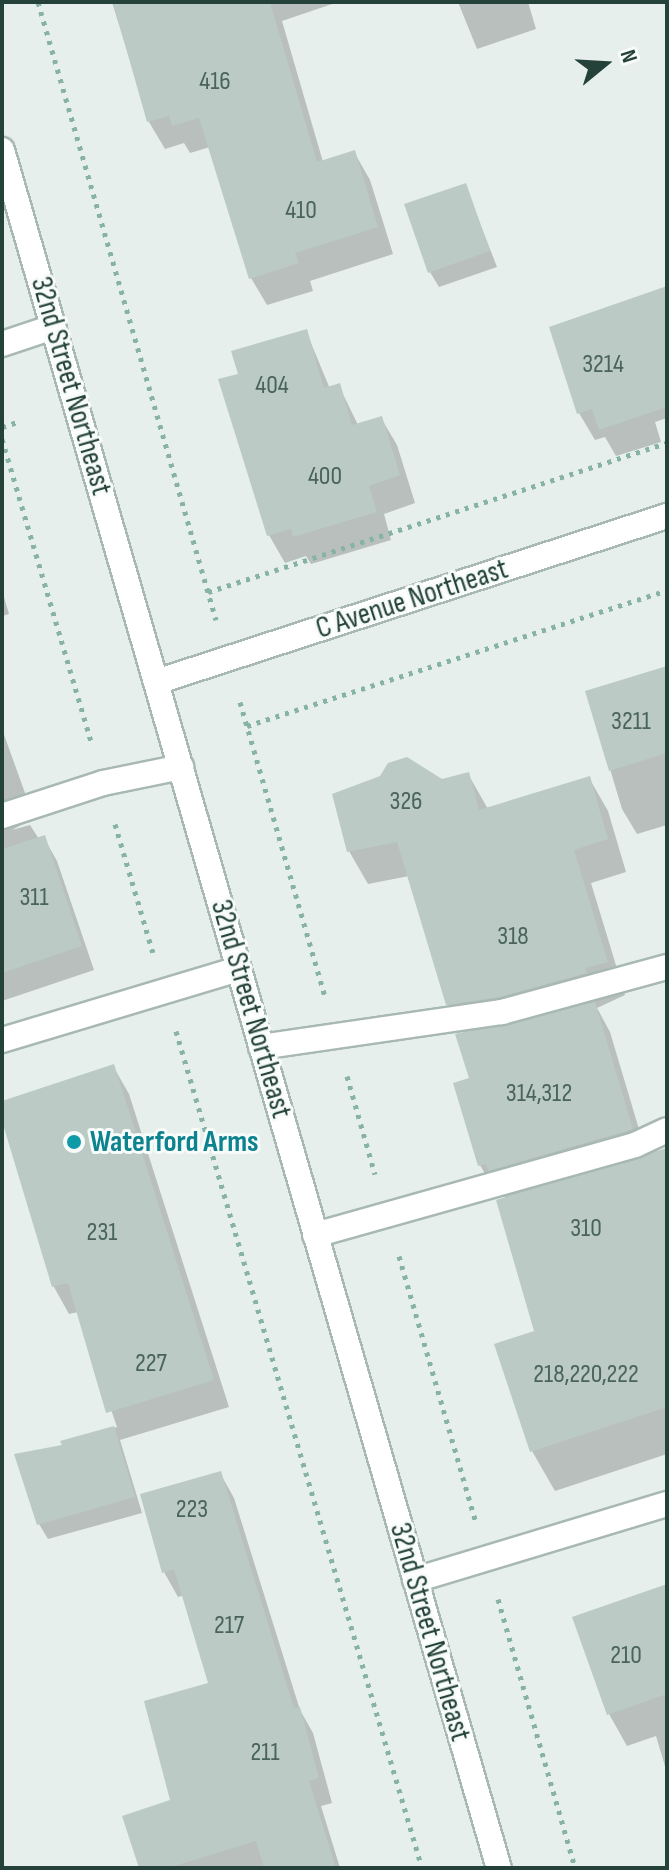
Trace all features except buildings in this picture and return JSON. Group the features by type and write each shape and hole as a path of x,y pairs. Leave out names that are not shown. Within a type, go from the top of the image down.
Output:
{"main road":[{"name":"32nd Street Northeast","path":"2,150 499,1868"},
{"path":"2,344 53,327"},
{"name":"C Avenue Northeast","path":"156,682 667,516"},
{"path":"2,816 103,783 181,767"},
{"path":"261,1047 335,1033 502,1012 667,967"},
{"path":"2,1040 163,988 239,969"},
{"path":"315,1235 635,1145 667,1130"},
{"path":"415,1580 667,1504"}],"path":[{"path":"38,2 216,620"},
{"path":"2,427 20,421"},
{"path":"2,439 422,1868"},
{"path":"208,592 667,443"},
{"path":"247,726 667,590"},
{"path":"240,702 575,1868"}],"place":[{"name":"Waterford Arms","path":"74,1142"}]}
